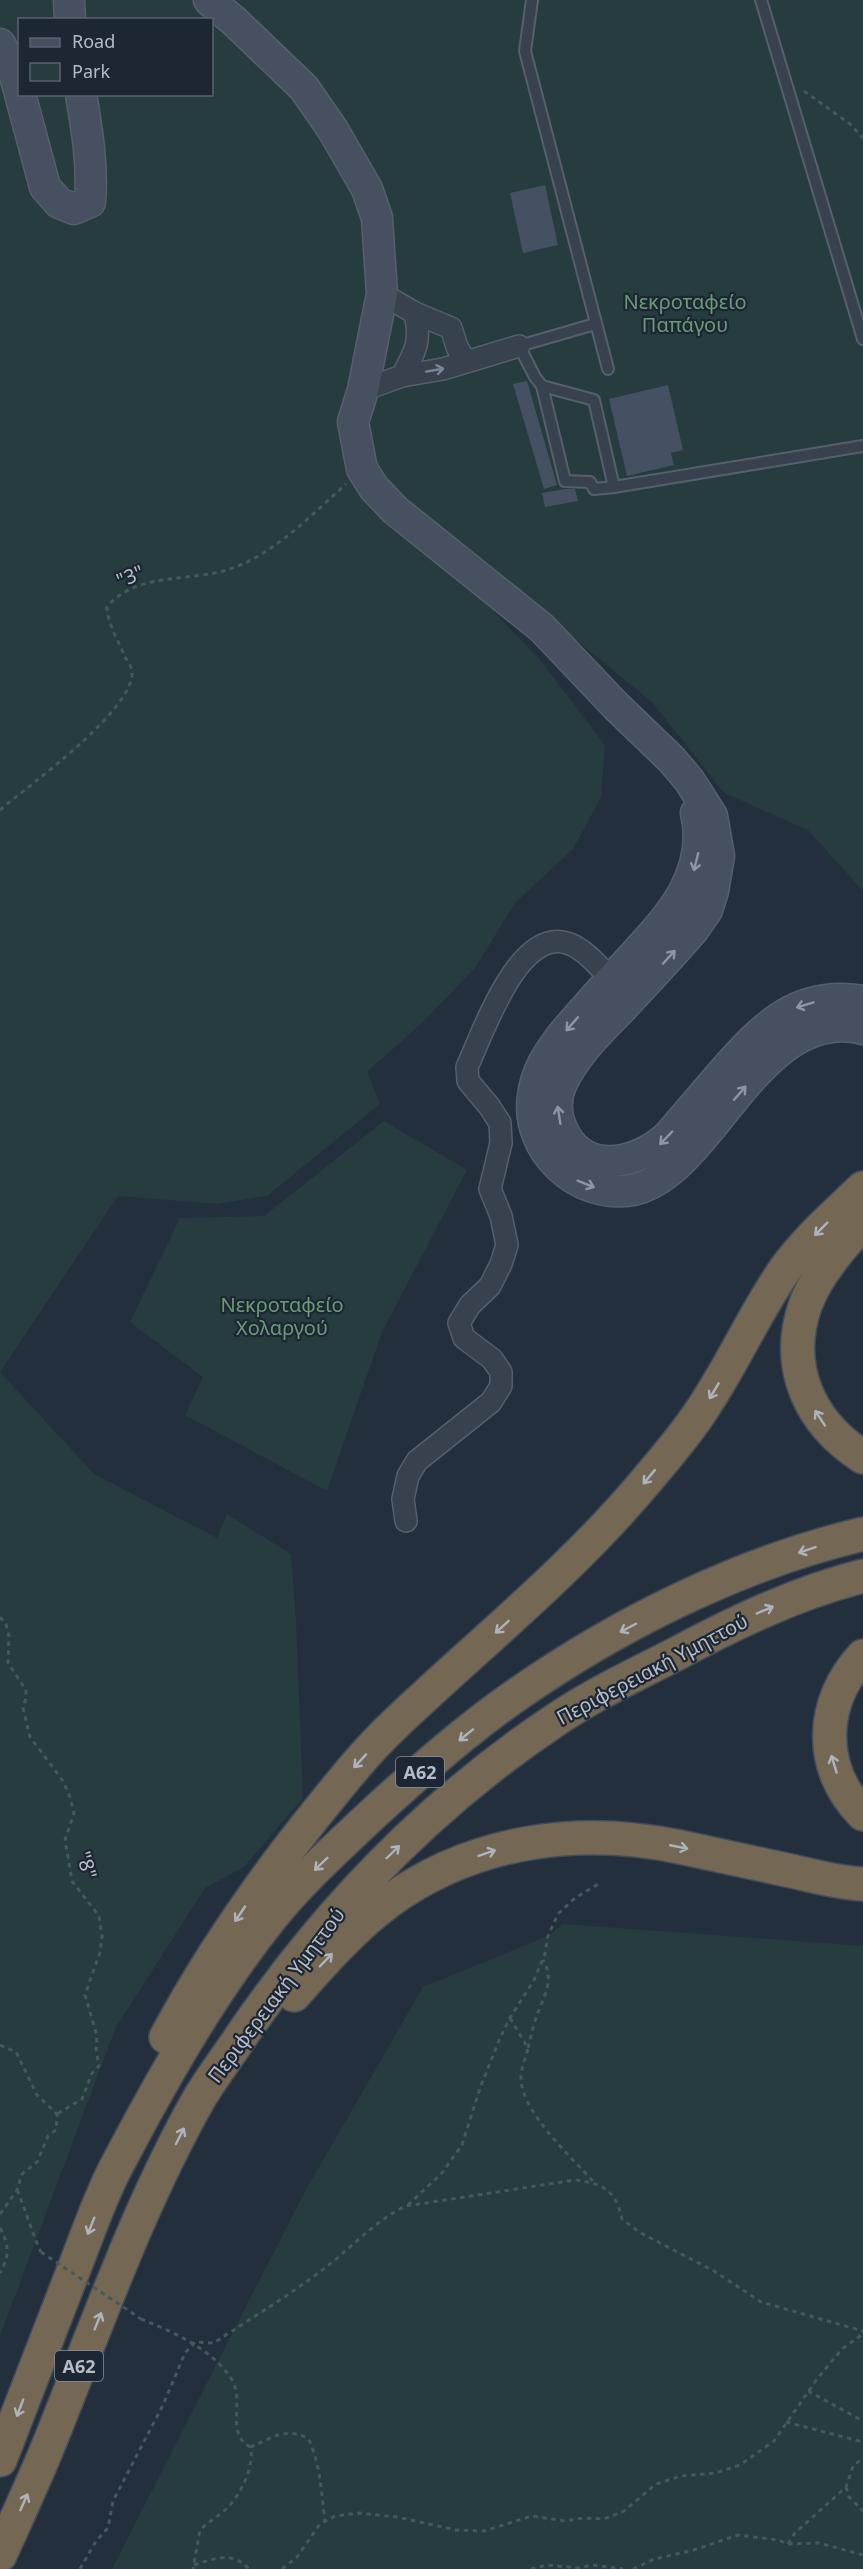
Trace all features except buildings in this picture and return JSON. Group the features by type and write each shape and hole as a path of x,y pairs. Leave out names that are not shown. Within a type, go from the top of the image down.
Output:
{"highway":[{"path":"113,2172 124,2130 158,2050 197,1978 256,1890 344,1778 394,1725 545,1587 593,1540 645,1482 709,1400 762,1306 787,1268 816,1233 863,1188"},
{"path":"863,1223 821,1275 805,1306 798,1343 798,1370 807,1396 822,1423 844,1445 863,1457"},
{"name":"Α62","path":"0,2460 113,2172 175,2060 218,1992 273,1915 313,1872 413,1777 512,1698 568,1661 694,1594 765,1565 833,1541 863,1534"},
{"name":"Περιφερειακή Υμηττού","path":"0,2555 46,2451 117,2274 159,2178 201,2095 300,1954 348,1898 399,1847 503,1757 556,1720 611,1686 720,1629 777,1605 863,1576"},
{"path":"863,1656 850,1670 835,1696 830,1721 831,1757 840,1782 863,1814"},
{"path":"201,2095 321,1965 353,1932 388,1902 422,1881 459,1863 499,1849 537,1840 626,1839 677,1846 809,1875 863,1884"}],"street":[{"path":"69,0 70,18"},
{"path":"209,0 304,88 333,129 367,189 377,218 382,294 363,390 353,422 362,469 374,488 394,510 542,628 616,706 686,789 695,809 700,830 698,856 691,879 677,905 620,990 589,1042 571,1066 560,1088 557,1108 567,1139 579,1151 592,1159 626,1160 642,1156 657,1147 746,1046 766,1026 784,1013 825,1000 863,1001"},
{"path":"0,44 18,87"},
{"path":"21,96 45,187 58,203 74,209 90,202 92,182 88,134 81,96"},
{"path":"382,294 415,313 451,328 457,347 466,362"},
{"path":"402,376 419,336 415,313"},
{"path":"363,390 402,376 443,369 519,346"},
{"path":"406,1521 403,1499 408,1476 417,1461 491,1402 501,1386 501,1372 492,1359 465,1338 459,1323 470,1305 490,1286 507,1245 501,1216 490,1189 501,1143 500,1123 468,1081 467,1066 514,970 532,950 546,943 566,942 582,951 620,990"},
{"path":"620,990 546,1055 537,1076 532,1097 533,1119 540,1141 553,1161 567,1175 598,1189 633,1190 651,1183 670,1171 785,1045 805,1033 829,1026 863,1029"}],"lane":[{"path":"532,0 525,51 608,369"},
{"path":"761,0 863,339"},
{"path":"595,324 519,346 542,386 565,481 590,482 594,489 614,487 863,446"},
{"path":"542,386 594,400 614,487"}],"path":[{"path":"804,91 850,124 863,138"},
{"name":"\"3\"","path":"0,810 84,741 114,711 128,689 132,671 108,619 107,607 115,597 132,588 166,579 227,570 268,551 362,469"},
{"name":"\"8\"","path":"0,1617 6,1624 9,1636 8,1664 26,1690 23,1708 30,1737 63,1781 70,1797 74,1813 65,1840 72,1881 99,1916 102,1936 100,1952 85,1995 98,2037 96,2049 99,2066 92,2073 82,2099 57,2114"},
{"path":"17,2190 23,2200 26,2220 41,2252 141,2319 195,2342 214,2343 316,2275 355,2245 386,2216 406,2206 442,2174 462,2145 480,2088 510,2018 534,1980 543,1960 548,1936 558,1914 575,1898 600,1883"},
{"path":"543,1960 548,1969 548,1989 536,2018 520,2079 526,2100 564,2150 594,2182 607,2189 619,2204 622,2219 639,2232 714,2271 761,2302 863,2333"},
{"path":"510,2018 528,2048"},
{"path":"0,2045 16,2052 37,2095 57,2114 56,2130 48,2136 37,2162 22,2174 17,2190 0,2214"},
{"path":"406,2206 575,2180 594,2182"},
{"path":"0,2228 8,2243 7,2255 0,2273"},
{"path":"282,2569 297,2557 320,2524 335,2516 359,2513 397,2517 447,2528 484,2531 532,2516 565,2521 583,2518 604,2519 624,2511 656,2484 681,2476 715,2473 740,2465 774,2441 808,2391 842,2349 863,2333"},
{"path":"195,2342 233,2381 238,2418 236,2432 241,2442 250,2447 252,2454 237,2496 226,2510 200,2530 193,2567 226,2558 239,2559 249,2569"},
{"path":"80,2569 96,2541 108,2528 113,2500 163,2405 185,2354 195,2342"},
{"path":"808,2391 863,2421"},
{"path":"786,2422 863,2442"},
{"path":"250,2447 282,2433 294,2432 308,2438 321,2476 325,2521"},
{"path":"788,2544 795,2533 846,2487 853,2466 863,2458"},
{"path":"846,2487 849,2497 863,2511"},
{"path":"633,2569 654,2559 694,2550 738,2535 778,2540 788,2544 819,2543 863,2555"},
{"path":"531,2569 547,2565 579,2568 592,2565 623,2569"}],"green space":[{"name":"Νεκροταφείο Παπάγου","path":"0,0 863,0 863,891 808,830 724,793 653,703 508,584 495,613 541,661 605,745 601,797 573,849 515,903 475,968 421,1024 367,1072 380,1104 267,1196 217,1204 118,1196 0,1372"},
{"name":"Νεκροταφείο Χολαργού","path":"384,1121 467,1170 382,1332 327,1491 185,1415 203,1377 130,1322 180,1218 264,1216"},
{"path":"0,1372 94,1474 217,1538 227,1514 291,1554 303,1798 244,1867 205,1888 116,2027 0,2336"},
{"path":"563,1924 863,1946 863,2569 112,2569 303,2195 423,1987 548,1936"}]}
